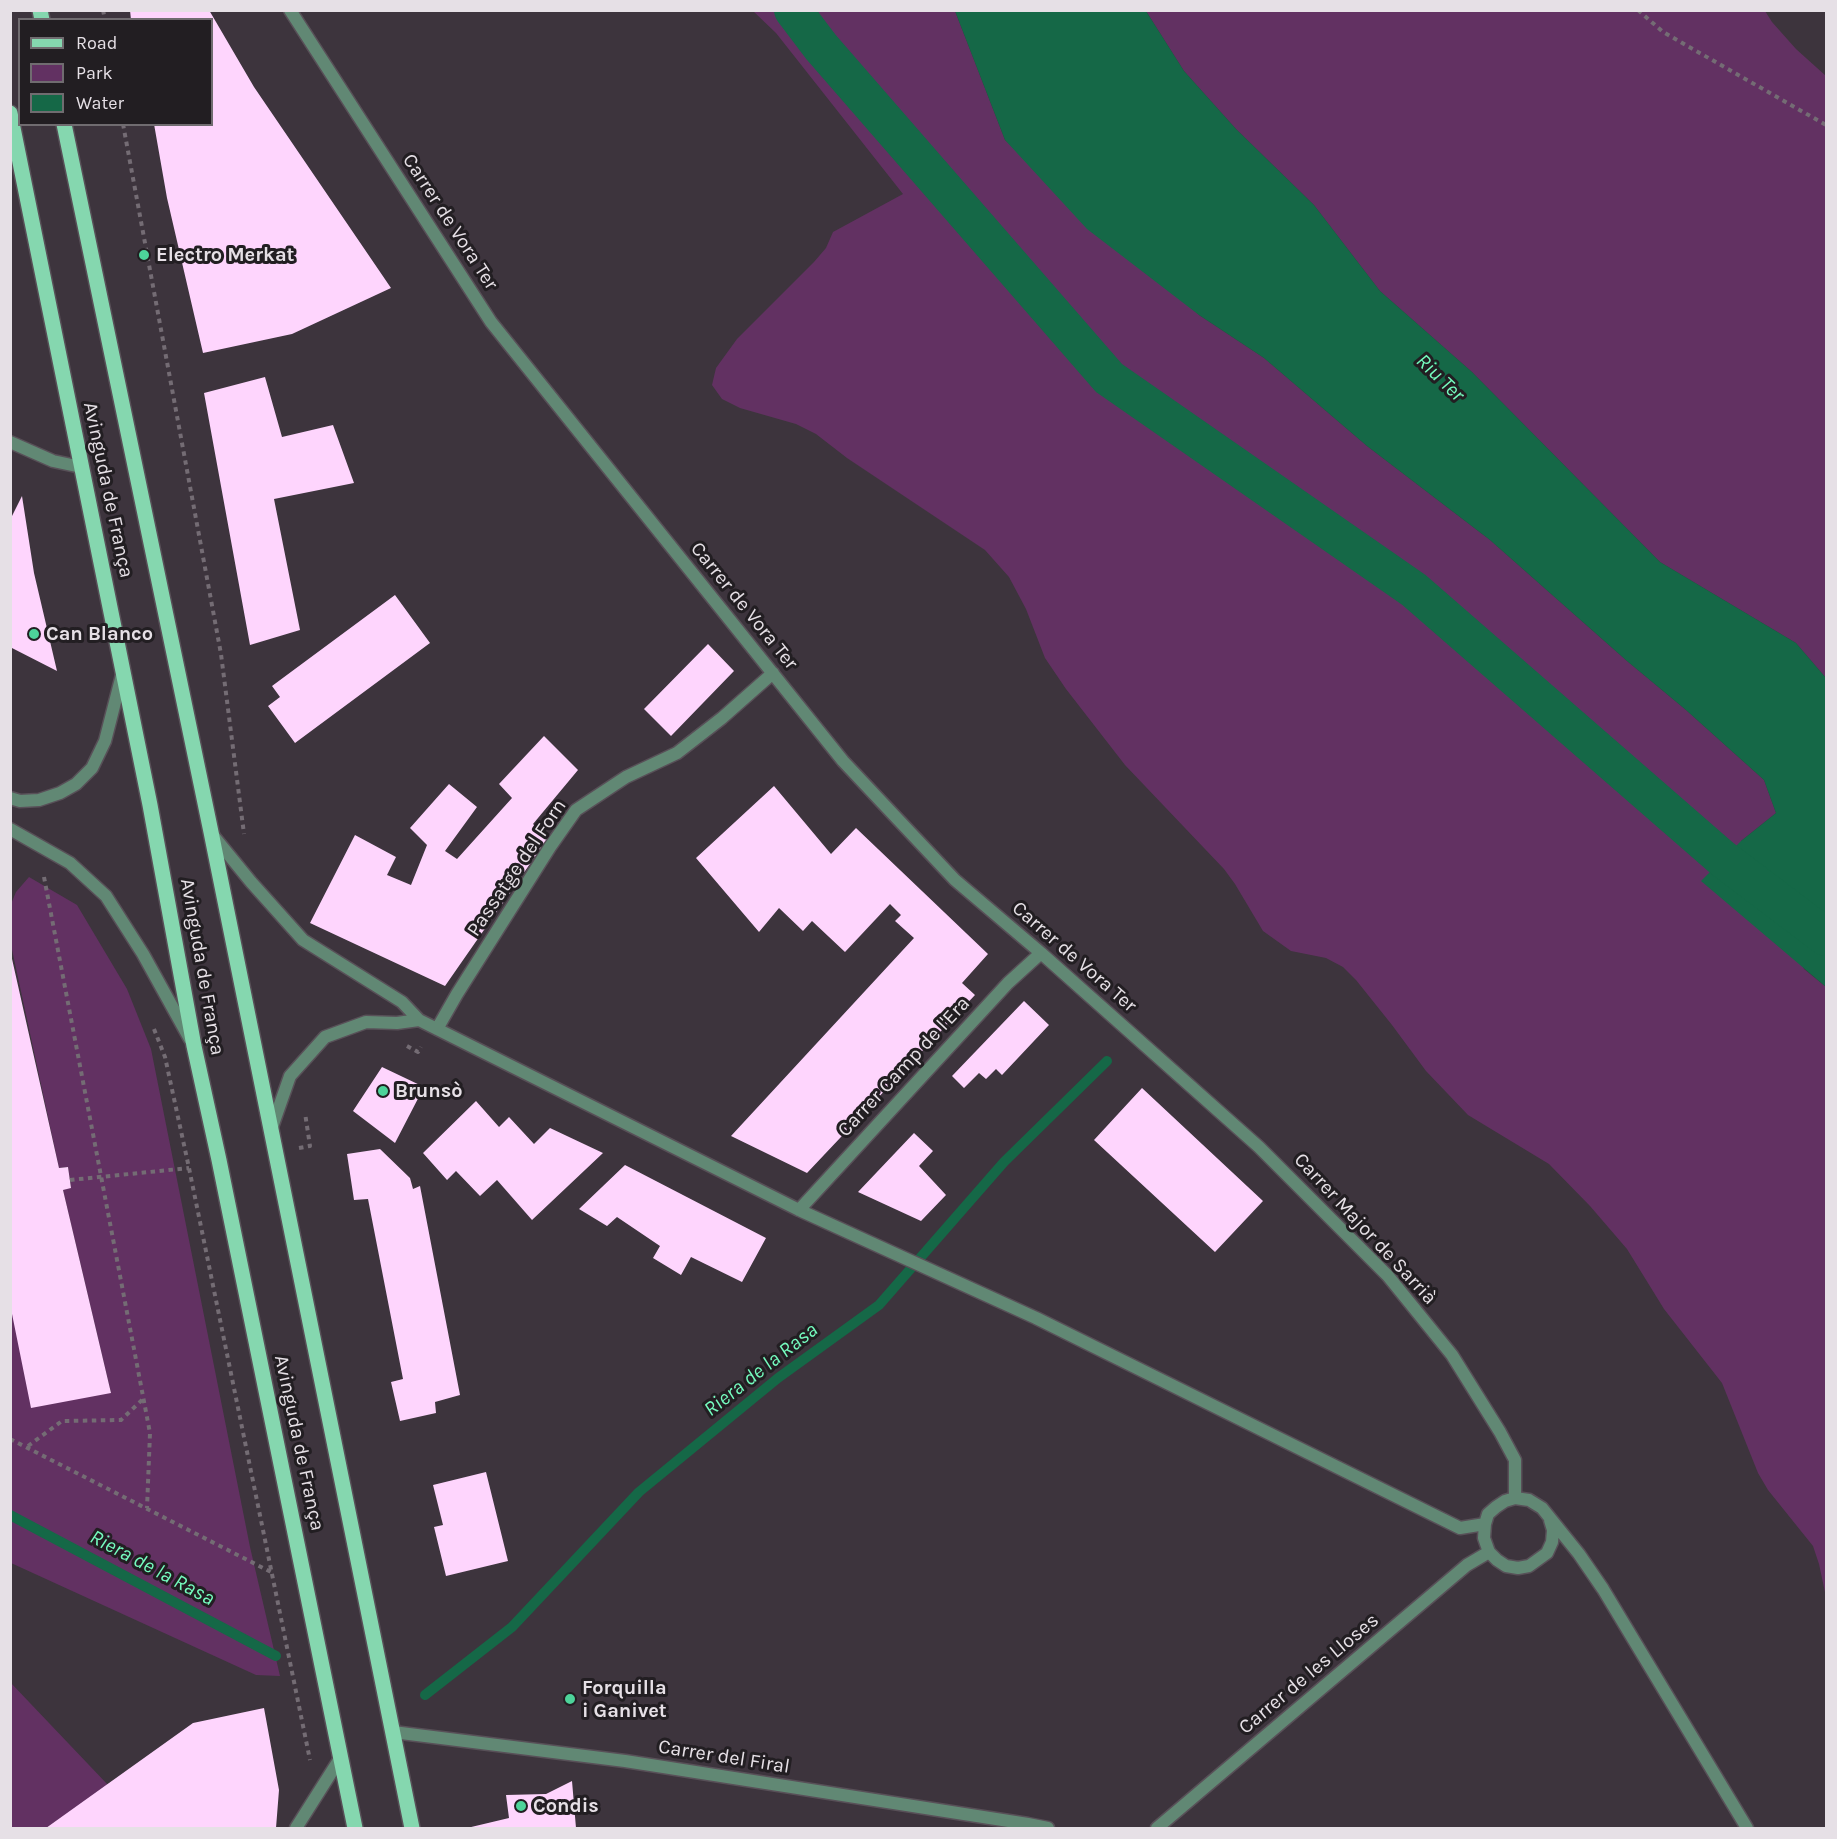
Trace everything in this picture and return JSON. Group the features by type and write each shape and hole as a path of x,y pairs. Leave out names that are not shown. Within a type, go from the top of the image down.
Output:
{"main road":[{"name":"Avinguda de França","path":"10,113 124,670 169,899 194,1046 355,1828"},
{"name":"Avinguda de França","path":"64,126 211,832 412,1828"}],"street":[{"name":"Carrer de Vora Ter","path":"290,10 491,322 843,761 955,880 1041,953 1259,1147"},
{"path":"10,442 53,461 81,467"},
{"path":"10,798 20,801 39,800 60,794 76,784 92,768 105,741 124,670"},
{"name":"Passatge del Forn","path":"435,1028 576,810 626,777 677,753 722,718 772,673"},
{"path":"10,829 70,863 106,896 143,954 194,1046"},
{"path":"211,832 251,882 303,940 402,1002 419,1020 799,1210 1036,1318 1460,1528 1485,1524"},
{"name":"Carrer Camp de l'Era","path":"799,1210 1008,983 1041,953"},
{"path":"270,1133 290,1076 325,1037 366,1022 397,1023 419,1020"},
{"name":"Carrer Major de Sarrià","path":"1259,1147 1388,1276 1452,1355 1515,1460 1515,1498"},
{"path":"1550,1520 1553,1530 1552,1542 1547,1552 1529,1566 1518,1568 1506,1566 1489,1552 1484,1538 1485,1524 1488,1514 1496,1507 1515,1498 1529,1500 1542,1508 1579,1554 1603,1589 1747,1828"},
{"name":"Carrer de les Lloses","path":"1157,1828 1467,1565 1489,1552"},
{"name":"Carrer del Firal","path":"393,1732 625,1761 1048,1828"},
{"path":"296,1828 341,1756"}],"path":[{"path":"1638,10 1663,32 1827,125"},
{"path":"123,126 221,654 245,837"},
{"path":"53,879 44,873 150,1433 147,1508"},
{"path":"152,1025 165,1057 189,1168 317,1795"},
{"path":"402,1044 418,1052 435,1028"},
{"path":"274,1152 310,1146 304,1119 305,1108"},
{"path":"70,1180 189,1168"},
{"path":"27,1446 62,1421 121,1419 143,1399"},
{"path":"10,1439 271,1572"}],"green space":[{"path":"753,11 955,11 1005,140 1199,315 1264,358 1367,446 1490,540 1764,780 1776,813 1741,841 1804,969 1826,987 1826,1597 1813,1546 1768,1490 1758,1473 1722,1383 1664,1309 1627,1249 1590,1206 1549,1164 1468,1115 1426,1071 1392,1025 1343,967 1326,958 1291,951 1263,931 1224,869 1125,765 1066,689 1045,658 1026,609 1009,577 985,550 847,458 816,434 796,424 740,408 722,399 712,385 716,368 737,339 814,262 826,248 833,232 903,194 776,33"},
{"path":"1146,11 1765,11 1796,49 1826,76 1826,678 1796,643 1660,562 1472,372 1380,291 1314,205 1236,129 1184,71"},
{"path":"29,877 77,905 127,989 151,1049 250,1547 280,1676 256,1675 11,1563 10,1304 111,1393 63,1190 71,1187 68,1167 59,1168 11,945 11,904 16,892"},
{"path":"10,1682 108,1785 46,1828 11,1828"}],"water":[{"name":"Riu Ter","path":"955,11 1146,11 1184,71 1236,129 1314,205 1380,291 1472,372 1660,562 1796,643 1826,678 1826,987 1701,881 1741,841 1776,813 1764,780 1490,540 1367,446 1264,358 1199,315 1087,229 1005,140"}],"building":[{"path":"130,10 209,10 254,87 391,288 292,334 203,353 167,198 154,126 213,126 213,18 131,18"},
{"path":"265,377 282,437 333,425 354,483 274,499 300,630 250,645 204,393"},
{"path":"22,496 34,573 57,671 10,647 10,520"},
{"path":"395,595 430,643 295,743 268,706 280,697 272,686"},
{"path":"708,644 734,671 671,736 644,709"},
{"path":"544,736 578,770 533,824 548,838 445,986 310,923 355,835 396,857 387,875 411,885 427,845 410,828 449,784 477,807 445,851 457,859 512,798 499,784"},
{"path":"774,786 831,854 856,828 988,954 962,983 975,995 807,1173 731,1136 914,938 895,921 901,915 890,904 845,952 812,921 803,931 779,908 759,932 696,858"},
{"path":"10,950 59,1168 68,1167 71,1188 63,1190 111,1393 31,1408 10,1304"},
{"path":"1024,1001 1049,1025 1002,1075 996,1069 986,1079 979,1073 964,1088 952,1076"},
{"path":"382,1067 424,1087 395,1143 353,1111"},
{"path":"1142,1088 1263,1201 1215,1252 1094,1140"},
{"path":"476,1101 499,1127 509,1117 534,1144 550,1128 603,1153 532,1220 497,1180 480,1196 456,1171 447,1180 423,1153"},
{"path":"914,1133 933,1151 919,1166 946,1195 921,1221 858,1192"},
{"path":"380,1149 410,1178 413,1189 420,1186 460,1395 435,1402 436,1413 400,1421 391,1382 403,1379 368,1199 354,1200 347,1154"},
{"path":"625,1165 766,1238 742,1282 691,1257 681,1275 653,1258 660,1246 617,1217 607,1226 579,1209"},
{"path":"486,1472 508,1561 446,1576 434,1527 443,1525 433,1485"},
{"path":"264,1708 279,1790 276,1828 46,1828 193,1723"},
{"path":"572,1781 576,1828 467,1828 509,1818 506,1795 546,1794"}],"waterway":[{"path":"793,10 821,47 1109,378 1414,590 1723,859 1826,937"},
{"name":"Riera de la Rasa","path":"425,1695 512,1627 639,1492 778,1378 879,1305 1004,1162 1107,1061"},
{"name":"Riera de la Rasa","path":"10,1515 276,1656"}],"place":[{"name":"Electro Merkat","path":"144,255"},
{"name":"Can Blanco","path":"34,634"},
{"name":"Brunsò","path":"383,1091"},
{"name":"Forquilla i Ganivet","path":"570,1699"},
{"name":"Condis","path":"521,1806"}]}
